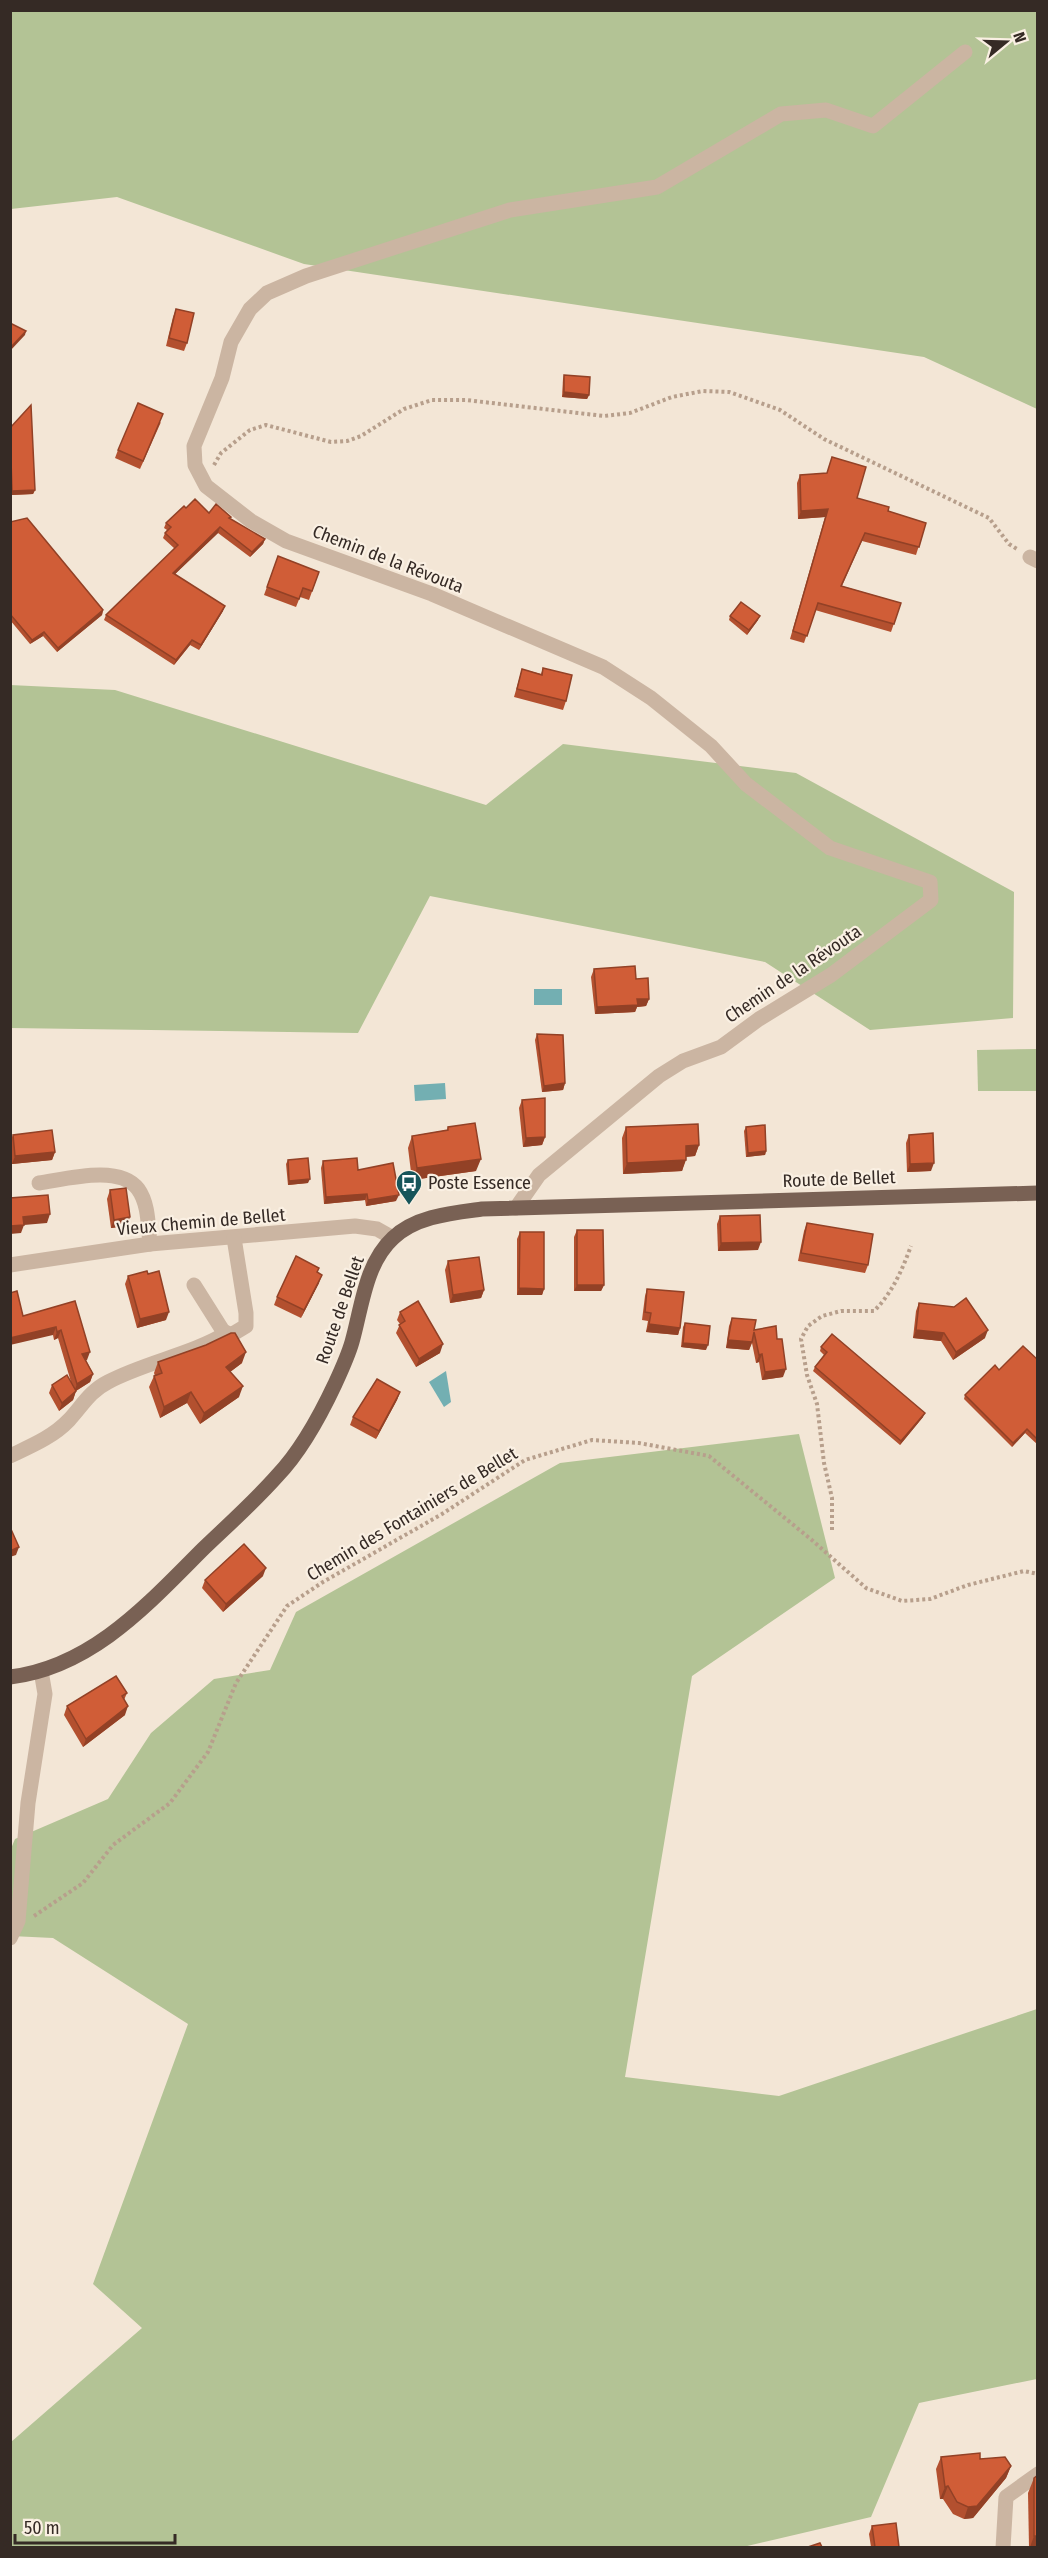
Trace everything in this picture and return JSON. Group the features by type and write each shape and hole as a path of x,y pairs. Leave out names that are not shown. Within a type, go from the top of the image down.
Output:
{"main road":[{"name":"Route de Bellet","path":"10,1677 41,1671 79,1656 122,1627 278,1475 302,1444 332,1391 351,1346 367,1281 380,1254 393,1238 418,1222 449,1214 516,1208 1038,1193"}],"street":[{"name":"Chemin de la Révouta","path":"516,1208 538,1175 659,1076 683,1061 721,1047 759,1019 831,975 931,900 930,882 830,848 746,784 711,746 651,698 603,667 432,594 286,541 251,521 206,486 195,465 194,446 222,378 231,342 250,309 267,293 306,276 510,210 657,187 782,114 826,110 873,126 965,52"},
{"path":"39,1183 105,1174 118,1175 129,1180 138,1189 144,1201 150,1244"},
{"name":"Vieux Chemin de Bellet","path":"10,1265 150,1244 355,1226 377,1229 393,1238"},
{"path":"194,1286 223,1331 231,1335 246,1326 234,1238"},
{"path":"10,1456 48,1438 69,1421 93,1390 101,1385 227,1333"},
{"path":"10,1938 18,1922 28,1803 45,1694 41,1671"},
{"path":"1003,2547 1006,2497 1038,2474"}],"path":[{"path":"206,486 220,453 232,441 250,430 266,425 332,442 347,441 361,436 404,409 432,400 466,400 603,417 630,413 672,397 703,391 729,392 780,410 824,439 989,518 1009,544 1034,559"},
{"path":"832,1530 831,1498 817,1404 807,1375 801,1339 808,1326 822,1316 841,1311 874,1311 883,1302 900,1276 911,1246"},
{"name":"Chemin des Fontainiers de Bellet","path":"18,1922 39,1915 83,1883 113,1845 170,1803 208,1752 236,1683 287,1606 323,1582 442,1514 525,1460 591,1440 639,1443 709,1456 813,1541 866,1588 902,1601 930,1599 968,1585 1024,1571 1038,1574"}],"green space":[{"path":"10,11 1037,11 1037,409 924,357 304,264 117,197 11,209"},
{"path":"10,685 115,690 486,805 563,744 796,773 1014,892 1013,1018 870,1030 765,962 430,896 358,1033 11,1028"},
{"path":"1037,1049 1037,1091 978,1091 977,1050"},
{"path":"799,1434 835,1578 692,1676 625,2077 779,2096 1037,2009 1037,2379 919,2403 871,2517 743,2547 11,2547 11,2442 142,2328 93,2284 188,2024 53,1938 11,1936 10,1851 15,1839 108,1799 151,1733 214,1679 270,1670 296,1612 560,1463"}],"water":[{"path":"534,989 562,989 562,1005 534,1005"},
{"path":"445,1083 446,1099 415,1101 414,1085"},
{"path":"446,1371 451,1402 444,1407 429,1382"}],"building":[{"path":"176,309 194,313 187,343 169,338"},
{"path":"10,323 26,331 10,348"},
{"path":"564,375 590,377 589,395 564,392"},
{"path":"138,403 163,414 143,461 118,450"},
{"path":"31,405 35,490 12,491 10,428"},
{"path":"832,457 866,467 857,498 889,507 888,511 926,523 919,547 865,533 841,586 901,603 894,624 818,603 807,636 793,631 828,509 801,511 800,475 827,473"},
{"path":"195,499 209,513 216,504 231,517 229,518 265,539 252,552 220,527 173,573 225,606 201,645 192,640 176,660 106,615 178,545 165,533 171,527 166,523"},
{"path":"27,518 103,610 58,648 44,632 32,640 10,614 10,522"},
{"path":"278,556 319,572 312,591 303,588 299,599 267,587"},
{"path":"741,602 760,616 749,630 730,616"},
{"path":"543,668 572,675 566,701 517,689 522,669 542,675"},
{"path":"635,966 636,979 648,978 649,999 637,999 638,1005 597,1007 594,969"},
{"path":"537,1034 563,1035 565,1083 544,1086"},
{"path":"545,1098 545,1137 526,1138 522,1100"},
{"path":"475,1123 481,1159 417,1168 412,1136"},
{"path":"698,1124 699,1145 686,1146 686,1160 627,1163 626,1127"},
{"path":"765,1125 766,1151 748,1153 746,1127"},
{"path":"52,1130 55,1152 15,1156 13,1135"},
{"path":"933,1133 934,1163 910,1164 909,1135"},
{"path":"308,1158 310,1179 289,1181 288,1160"},
{"path":"357,1158 358,1170 393,1163 399,1195 368,1200 367,1194 326,1197 323,1161"},
{"path":"126,1188 130,1217 114,1220 110,1190"},
{"path":"48,1195 50,1214 23,1217 24,1225 10,1226 10,1198"},
{"path":"760,1215 761,1242 721,1243 720,1216"},
{"path":"807,1223 873,1234 868,1265 801,1253"},
{"path":"577,1230 603,1230 604,1285 577,1285"},
{"path":"520,1232 544,1232 544,1289 519,1288"},
{"path":"296,1256 319,1268 317,1272 322,1275 304,1310 277,1297"},
{"path":"479,1257 484,1290 453,1295 448,1261"},
{"path":"147,1271 148,1274 159,1271 169,1312 140,1319 128,1276"},
{"path":"647,1289 684,1292 680,1328 649,1324 651,1313 645,1312"},
{"path":"17,1291 23,1316 75,1301 90,1352 82,1354 93,1374 77,1384 61,1330 57,1332 56,1327 10,1338 10,1293"},
{"path":"966,1298 988,1330 956,1352 944,1333 916,1330 919,1303 954,1307"},
{"path":"418,1301 443,1344 419,1359 399,1325 405,1321 400,1312"},
{"path":"732,1318 756,1320 754,1330 776,1326 777,1339 782,1339 786,1369 765,1372 762,1354 759,1355 754,1332 752,1342 728,1340"},
{"path":"685,1323 710,1326 708,1345 683,1343"},
{"path":"235,1333 246,1352 226,1367 243,1386 204,1413 191,1392 164,1407 154,1376 162,1373 158,1362 206,1345"},
{"path":"832,1334 925,1413 901,1441 815,1367 827,1352 821,1347"},
{"path":"1023,1346 1038,1360 1038,1440 1027,1429 1013,1443 965,1395 995,1365 999,1370"},
{"path":"67,1375 76,1391 62,1403 52,1385"},
{"path":"377,1379 400,1392 379,1431 353,1417"},
{"path":"10,1527 19,1547 10,1551"},
{"path":"244,1544 266,1568 226,1604 205,1580"},
{"path":"116,1676 127,1693 122,1696 128,1706 86,1739 67,1706"},
{"path":"980,2453 980,2459 1005,2457 1011,2466 977,2506 968,2507 957,2502 948,2486 945,2487 941,2457"},
{"path":"1038,2475 1038,2536 1034,2536 1034,2478"},
{"path":"896,2523 899,2547 875,2547 872,2526"},
{"path":"820,2543 822,2547 808,2547"}],"place":[{"name":"Poste Essence","path":"409,1206"}]}
